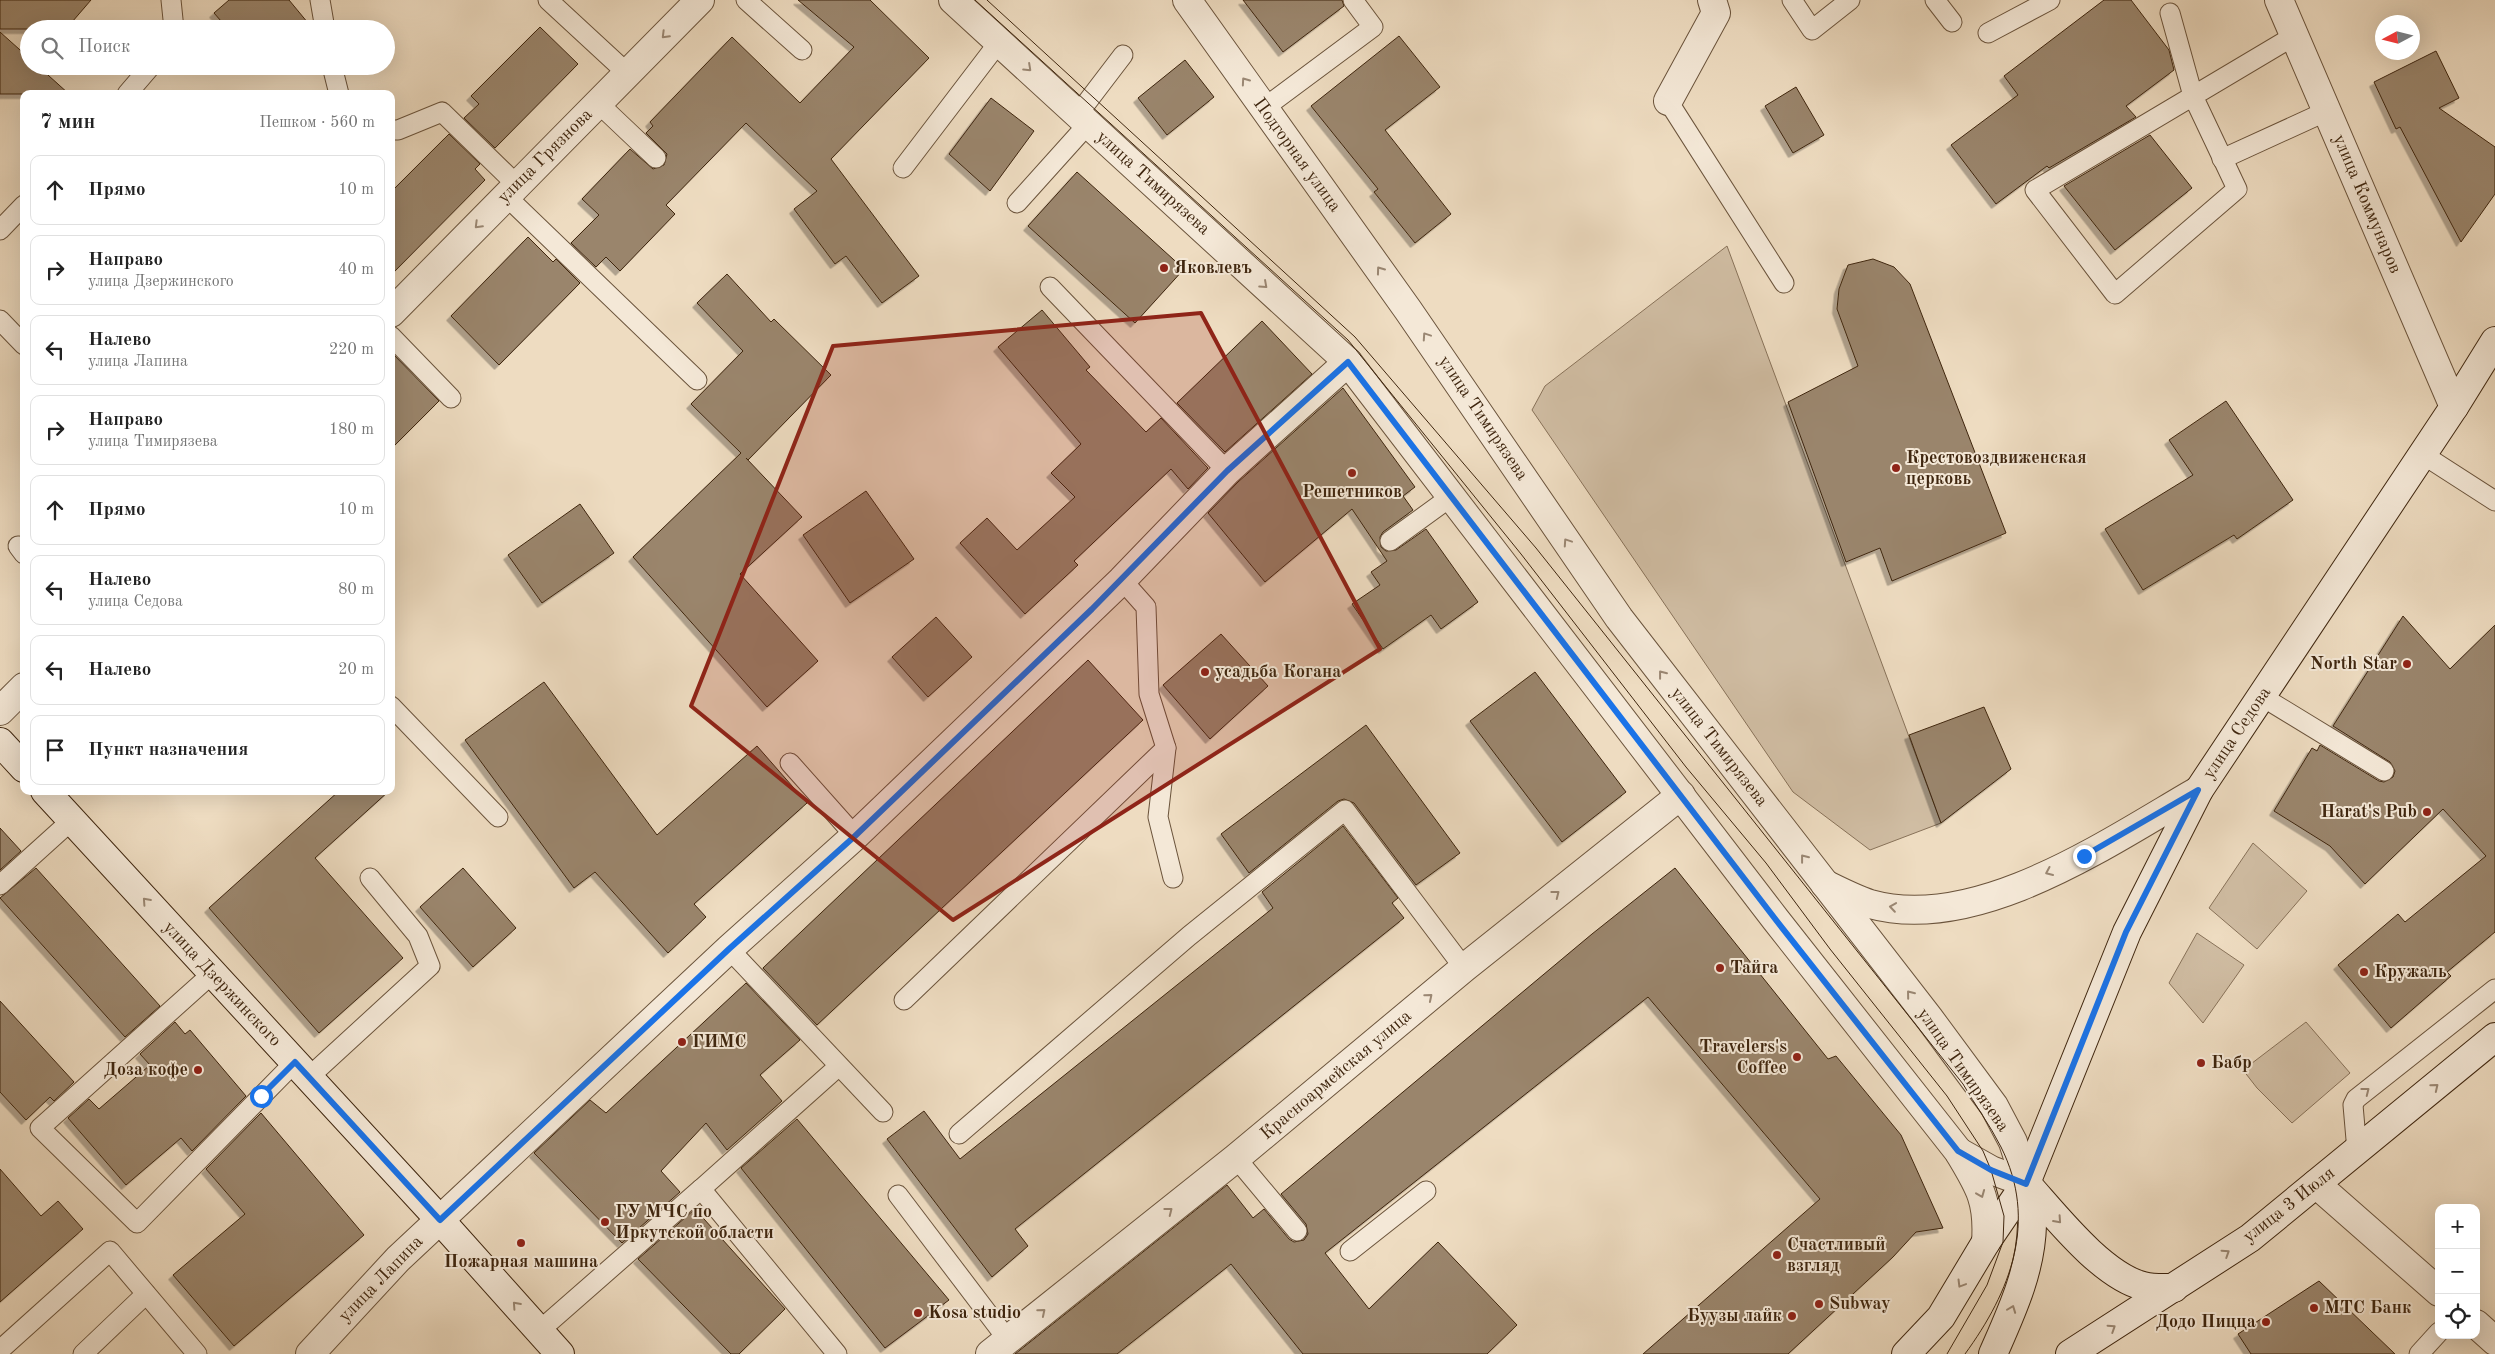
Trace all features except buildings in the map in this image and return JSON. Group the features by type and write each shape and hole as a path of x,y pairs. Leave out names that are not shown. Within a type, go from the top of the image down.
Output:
{"street":[{"name":"улица Грязнова","path":"395,309 700,0"},
{"name":"улица Тимирязева","path":"953,0 1348,362 1681,796 1958,1151"},
{"name":"Подгорная улица","path":"1187,0 1408,310"},
{"path":"1668,101 1716,13 1712,0"},
{"name":"улица Коммунаров","path":"2279,0 2454,407"},
{"name":"улица Тимирязева","path":"1408,310 1620,618 1929,1018 1994,1106 2013,1142 2026,1184 2032,1224 2029,1258 2014,1306 1993,1354"},
{"name":"улица Седова","path":"1906,1354 1941,1317 1986,1242 2026,1184 2126,932 2198,790 2454,407 2495,341"},
{"name":"улица Лапина","path":"310,1354 398,1259 729,949 855,836 1122,580 1227,471 1348,362"},
{"path":"0,711 20,691"},
{"path":"0,742 20,764"},
{"path":"1825,884 1870,904 1900,908 1940,909 1969,904 2028,882 2084,856 2198,790"},
{"name":"улица Дзержинского","path":"49,795 440,1220 560,1354"},
{"name":"Красноармейская улица","path":"999,1347 1236,1158 1464,968 1681,796"},
{"name":"улица 3 Июля","path":"2070,1354 2250,1238 2495,1038"},
{"path":"1958,1151 1991,1170 2026,1184 2078,1242 2124,1278 2152,1288 2174,1288"},
{"path":"1958,1151 1977,1183 1984,1200 1988,1221 1986,1242"},
{"path":"2316,1184 2435,1288"},
{"path":"2480,1328 2495,1341"}],"lane":[{"path":"171,0 173,20"},
{"path":"320,0 323,20"},
{"path":"548,0 627,74"},
{"path":"746,0 802,50"},
{"path":"1264,108 1373,27 1353,0"},
{"path":"1792,0 1812,30 1850,0"},
{"path":"1936,0 1952,22"},
{"path":"1988,33 2050,0"},
{"path":"2170,13 2193,96 2237,190 2115,294 2035,190 2193,96 2294,36"},
{"path":"903,168 999,42"},
{"path":"1017,203 1083,119 1123,55"},
{"path":"131,90 144,75"},
{"path":"334,75 338,90"},
{"path":"1668,101 1784,283"},
{"path":"598,103 656,158"},
{"path":"2222,159 2327,111"},
{"path":"395,130 442,112 511,191 697,380"},
{"path":"0,230 20,209"},
{"path":"1050,286 1227,471"},
{"path":"0,320 20,341"},
{"path":"395,340 451,398"},
{"path":"2422,454 2495,502"},
{"path":"1390,541 1452,496"},
{"path":"1122,580 1146,607 1149,694 1166,748 1158,817 1173,878"},
{"path":"2261,696 2384,771"},
{"path":"395,710 498,818"},
{"path":"904,1000 1166,748"},
{"path":"790,763 855,836"},
{"path":"958,1134 1189,936 1344,810 1464,968"},
{"path":"0,885 72,820"},
{"path":"212,973 40,1128 138,1223 302,1070 430,966 418,936 370,878"},
{"path":"729,949 883,1112"},
{"path":"2357,1151 2353,1105 2356,1099 2495,989"},
{"path":"539,1331 839,1066"},
{"path":"1236,1158 1297,1231"},
{"path":"701,1189 837,1354"},
{"path":"1350,1251 1426,1191"},
{"path":"898,1195 999,1347"},
{"path":"0,1350 110,1251 197,1354"},
{"path":"83,1354 146,1294"},
{"path":"2419,1354 2435,1336"}],"highlighted area":[{"path":"1201,313 1380,649 953,920 691,706 833,346"}],"shaded area":[{"path":"1727,246 1941,823 1870,850 1793,792 1532,410 1545,386"},
{"path":"2253,843 2307,891 2257,949 2209,908"},
{"path":"2197,933 2244,965 2203,1023 2169,983"},
{"path":"2306,1022 2350,1073 2292,1123 2257,1088 2243,1070"}],"tram line":[{"path":"975,0 1348,340 1521,554 1686,767 1766,863 1830,949 1947,1096 1983,1151 1991,1170 2004,1216 2003,1242 1987,1285 1947,1354"},
{"path":"987,0 1355,337 1536,548 1963,1084 1997,1139 2012,1175 2017,1202 2018,1228 2014,1255 2006,1280 1995,1305 1965,1354"}],"place":[{"name":"Яковлевъ","path":"1164,268"},
{"name":"Крестовоздвиженская церковь","path":"1896,468"},
{"name":"Решетников","path":"1352,473"},
{"name":"North Star","path":"2407,664"},
{"name":"усадьба Когана","path":"1205,672"},
{"name":"Harat's Pub","path":"2427,812"},
{"name":"Тайга","path":"1720,968"},
{"name":"Кружаль","path":"2364,972"},
{"name":"ГИМС","path":"682,1042"},
{"name":"Travelers's Coffee","path":"1797,1057"},
{"name":"Бабр","path":"2201,1063"},
{"name":"Доза кофе","path":"198,1070"},
{"name":"ГУ МЧС по Иркутской области","path":"605,1222"},
{"name":"Пожарная машина","path":"521,1243"},
{"name":"Счастливый взгляд","path":"1777,1255"},
{"name":"Subway","path":"1819,1304"},
{"name":"МТС Банк","path":"2314,1308"},
{"name":"Kosa studio","path":"918,1313"},
{"name":"Буузы лайк","path":"1792,1316"},
{"name":"Додо Пицца","path":"2266,1322"}],"route":[{"path":"261,1096 295,1062 440,1220 729,949 855,836 1122,580 1227,471 1348,362 1776,920 1958,1151 1991,1170 2011,1176 2026,1184 2126,932 2198,790 2084,856"}]}
